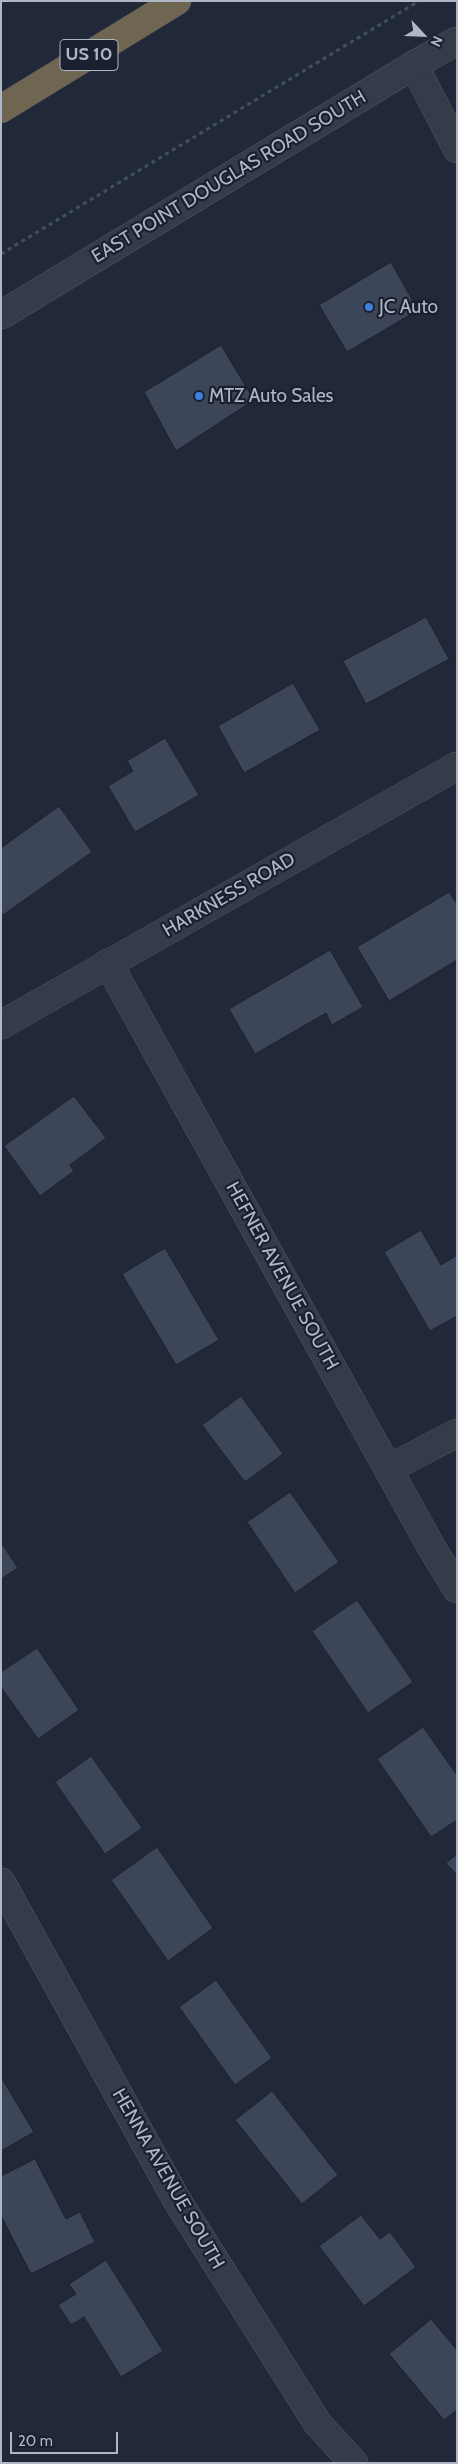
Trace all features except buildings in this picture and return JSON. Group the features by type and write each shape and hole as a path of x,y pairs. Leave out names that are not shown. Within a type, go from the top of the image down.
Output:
{"highway":[{"name":"US 10","path":"1,109 177,1"}],"street":[{"name":"EAST POINT DOUGLAS ROAD SOUTH","path":"1,315 414,65 457,41"},
{"path":"414,65 457,149"},
{"name":"HARKNESS ROAD","path":"1,1026 108,963 457,766"},
{"name":"HEFNER AVENUE SOUTH","path":"108,963 388,1469 457,1589"},
{"path":"388,1469 457,1433"},
{"name":"HENNA AVENUE SOUTH","path":"1,1882 178,2202 318,2424 354,2463"}],"path":[{"path":"1,254 419,1"}],"place":[{"name":"JC Auto","path":"369,307"},
{"name":"MTZ Auto Sales","path":"199,396"}]}
